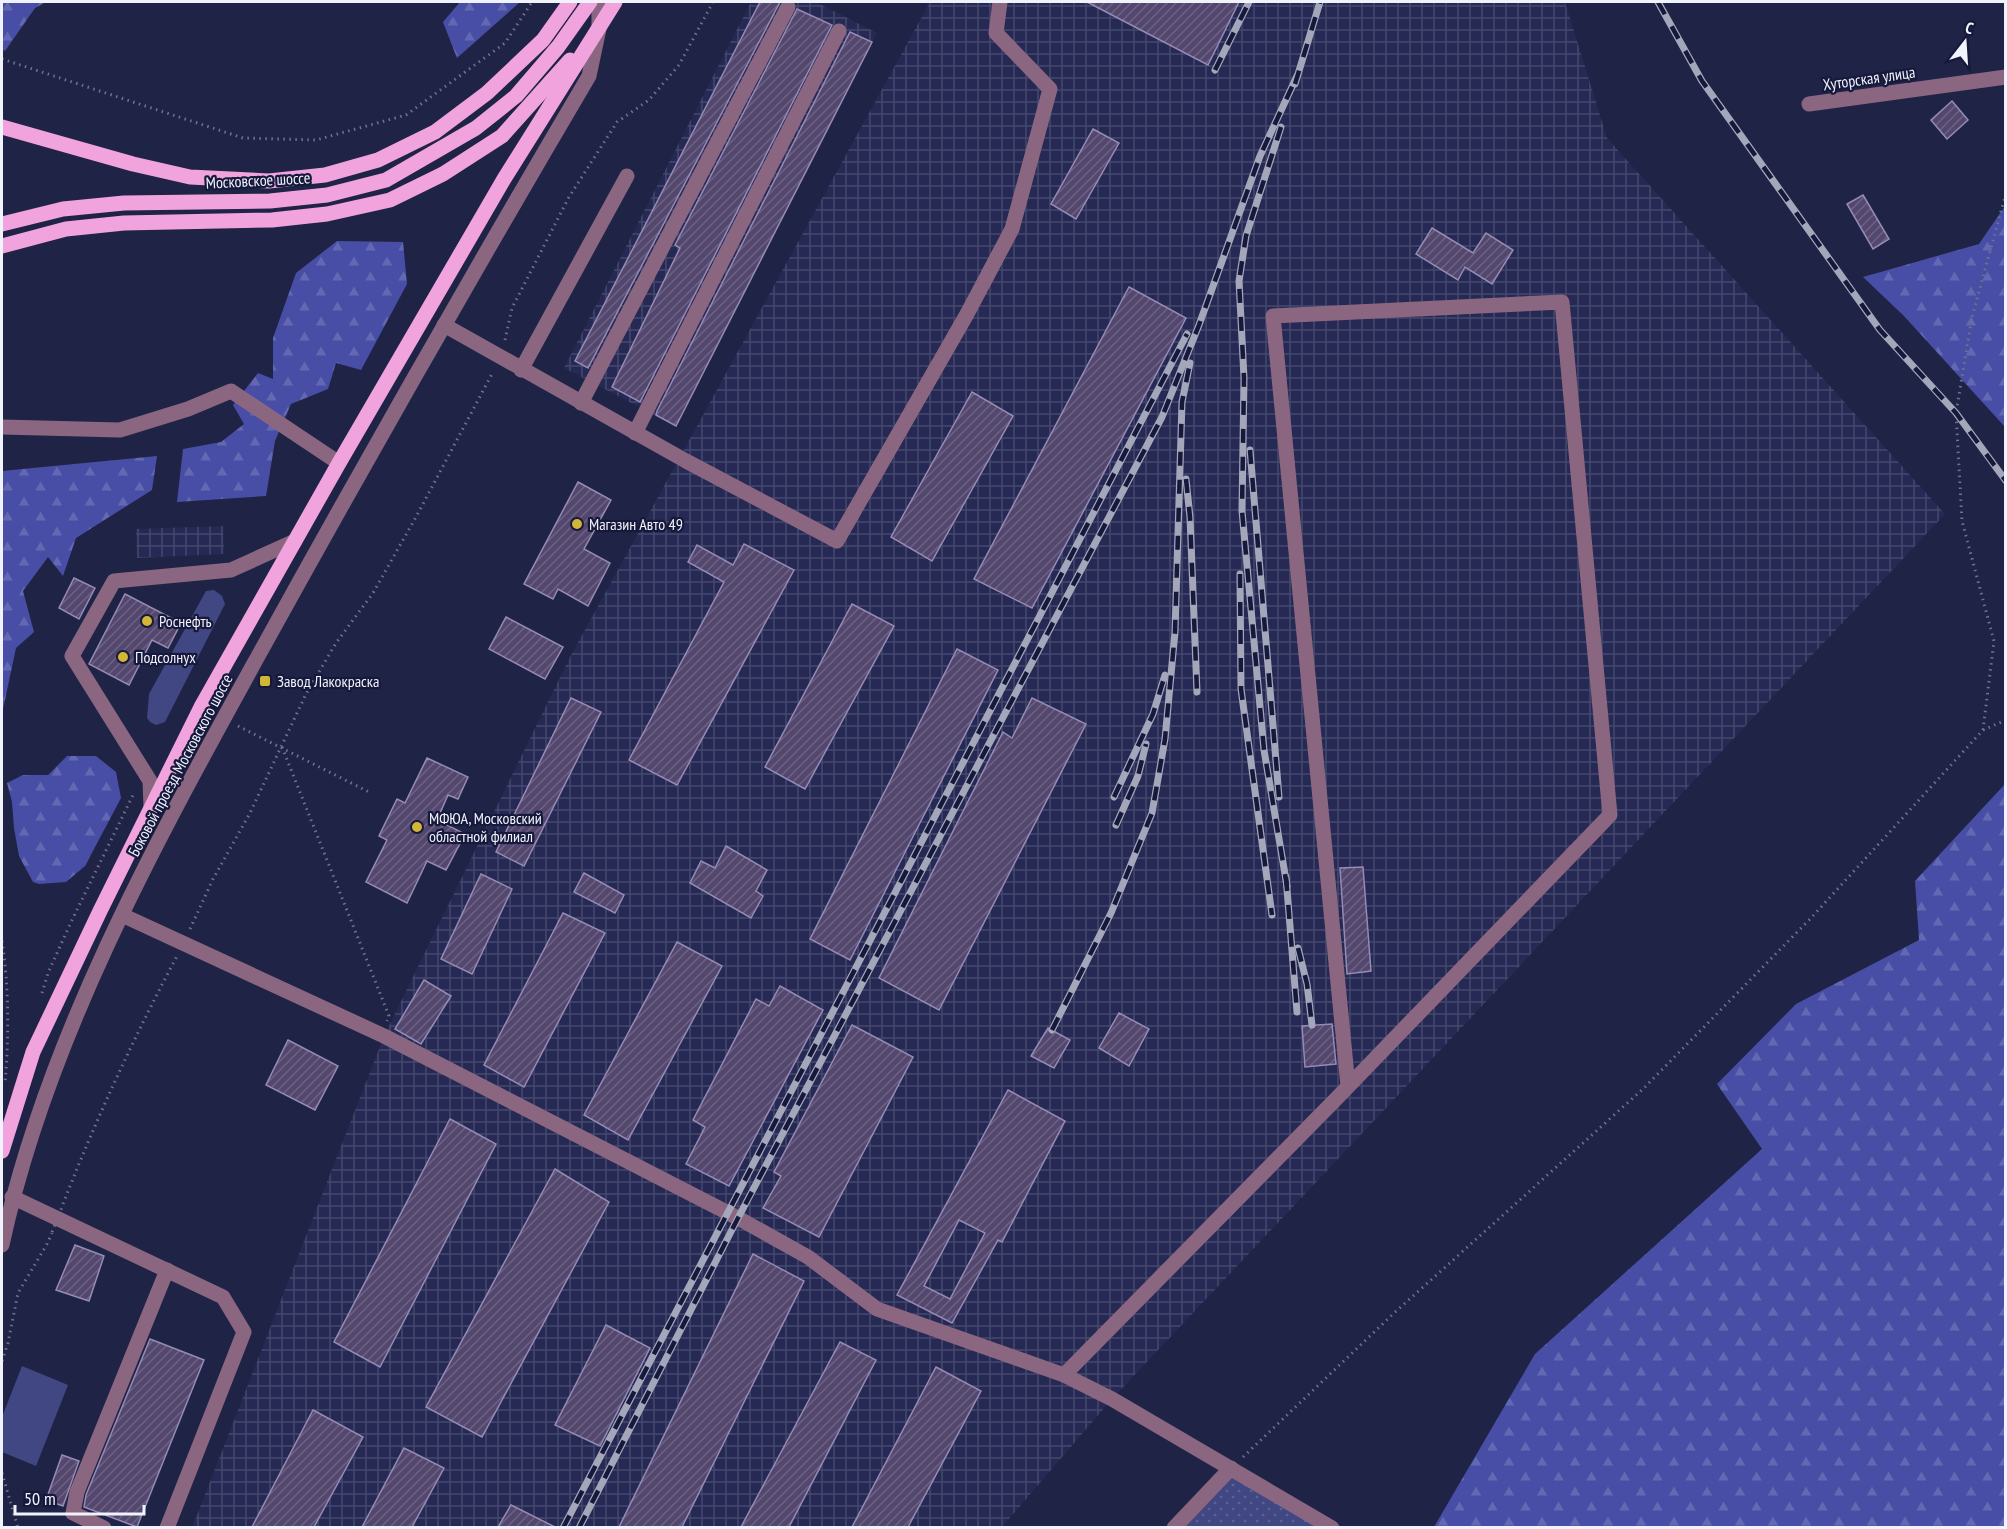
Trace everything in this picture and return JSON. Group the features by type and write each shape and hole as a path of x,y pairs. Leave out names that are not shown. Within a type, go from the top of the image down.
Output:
{"main road":[{"path":"2,127 133,164 190,177 269,181 325,175 378,160 435,132 488,93 543,40 570,2"},
{"name":"Московское шоссе","path":"2,224 63,209 104,205 187,201 270,201 327,195 386,180 476,128 516,96 558,47 590,2"},
{"path":"2,1151 33,1052 201,707 294,541 504,179 615,2"},
{"path":"2,246 66,230 124,224 272,220 327,214 390,200 443,174 502,136 599,28"}],"street":[{"name":"Боковой проезд Московского шоссе","path":"2,1245 12,1197 57,1059 122,915 224,719 357,477 589,76 599,28 599,2"},
{"path":"444,325 635,433 837,541 967,314 1012,229 1050,89 996,33 1000,2"},
{"path":"581,403 788,7"},
{"path":"635,433 839,31"},
{"name":"Хуторская улица","path":"1809,104 2006,77"},
{"path":"521,370 627,176"},
{"path":"1064,1375 1348,1086 1610,815 1562,302 1274,316 1348,1086"},
{"path":"2,427 120,430 189,409 231,391 339,463"},
{"path":"151,807 150,781 72,656 114,581 231,570 294,541"},
{"path":"122,915 380,1034 738,1218 808,1257 877,1309 1064,1375 1112,1399 1332,1527"},
{"path":"12,1197 222,1297 244,1332 167,1527"},
{"path":"104,1527 73,1513 77,1492 167,1270"},
{"path":"1174,1527 1231,1468"}],"path":[{"path":"2,59 243,138 315,140 406,115 505,43 532,2"},
{"path":"2,1361 18,1293 47,1244 102,1108 150,1006 184,943 213,879 249,815 306,694 336,643 373,593 501,358 512,308 569,197 617,122 649,100 680,64 713,2"},
{"path":"1983,730 1994,641 1962,521 1956,413 1972,317 2006,193"},
{"path":"224,719 371,793"},
{"path":"1231,1468 1392,1315 1643,1089 1811,918 1983,730 2006,720"},
{"path":"282,747 389,1016 380,1034"},
{"path":"2,941 5,963 8,1054 5,1090"},
{"path":"2,1473 18,1527"}],"shaded area":[{"path":"751,2 816,2 877,33 676,426 564,368"},
{"path":"930,2 1565,2 1607,138 1945,514 1112,1399 1002,1527 192,1528 384,1036 570,657"},
{"path":"223,526 224,554 137,558 136,529"},
{"path":"214,590 222,596 225,604 165,722 156,725 147,718 149,694 206,591"},
{"path":"22,1366 68,1385 36,1466 2,1452 2,1417"},
{"path":"1231,1468 1332,1528 1174,1528"}],"green space":[{"path":"2,2 46,2 35,8 5,51 2,49"},
{"path":"460,2 520,2 457,58 443,22"},
{"path":"2005,206 2005,427 1904,316 1863,277 1979,244"},
{"path":"337,241 403,242 407,284 361,370 336,363 328,389 291,404 275,441 266,496 177,502 183,449 221,442 244,424 233,405 258,373 273,379 273,338 296,273"},
{"path":"157,456 152,490 76,538 63,576 48,557 23,591 34,632 16,648 2,714 2,471"},
{"path":"67,756 96,756 116,772 121,798 85,866 66,882 39,884 33,882 19,856 12,802 7,783 23,775 48,775"},
{"path":"2005,784 2005,1527 1434,1527 1535,1354 1762,1149 1717,1084 1796,1004 1919,940 1915,881"}],"building":[{"path":"760,2 780,2 588,368 575,361"},
{"path":"1087,2 1239,2 1208,65"},
{"path":"797,9 832,25 640,402 612,387 680,248 675,245"},
{"path":"850,32 872,42 676,426 656,415 657,411"},
{"path":"1952,101 1968,120 1947,139 1931,120"},
{"path":"1093,129 1119,143 1076,219 1051,204"},
{"path":"1863,195 1889,239 1873,249 1847,204"},
{"path":"1432,228 1473,253 1486,233 1513,250 1492,284 1465,267 1458,280 1416,254"},
{"path":"1129,287 1186,318 1032,608 974,579"},
{"path":"972,392 1013,416 932,561 891,537"},
{"name":"Магазин Авто 49","path":"578,482 611,500 584,549 610,563 588,606 558,589 553,599 524,584"},
{"path":"744,544 794,570 677,785 629,760 724,582 688,562 697,545 733,565"},
{"path":"74,578 95,588 79,619 59,608"},
{"path":"125,594 181,623 168,648 152,640 129,685 89,664"},
{"path":"852,604 894,626 805,789 765,767"},
{"path":"506,617 563,647 545,679 489,649"},
{"path":"957,649 998,670 850,960 810,939"},
{"path":"571,698 601,712 524,866 496,852"},
{"path":"1032,698 1086,724 939,1010 879,978 1003,732 1012,738"},
{"name":"МФЮА, Московский областной филиал","path":"427,758 468,777 458,799 448,795 437,820 465,834 446,870 427,861 407,903 366,882 387,840 379,836 397,799 405,803"},
{"path":"726,846 767,870 756,891 763,896 751,918 690,883 701,861 715,868"},
{"path":"1363,867 1371,971 1347,974 1340,868"},
{"path":"584,873 624,895 615,913 574,892"},
{"path":"481,874 512,889 472,974 441,959"},
{"path":"563,913 605,933 524,1087 484,1065"},
{"path":"677,942 722,966 628,1140 584,1115"},
{"path":"424,980 451,996 421,1044 395,1029"},
{"path":"780,986 823,1010 729,1186 686,1164 705,1127 693,1120 756,999 769,1006"},
{"path":"1119,1013 1149,1029 1129,1066 1099,1048"},
{"path":"1332,1024 1336,1064 1305,1067 1302,1026"},
{"path":"852,1025 913,1057 819,1237 763,1208 781,1176 774,1172"},
{"path":"1048,1028 1070,1040 1054,1068 1031,1056"},
{"path":"288,1040 338,1066 315,1110 266,1085"},
{"path":"1008,1090 1065,1121 1002,1242 998,1240 952,1323 897,1295","holes":["959,1220 985,1233 950,1299 924,1286"]},
{"path":"450,1119 496,1144 380,1367 334,1342"},
{"path":"555,1169 609,1202 482,1437 426,1407"},
{"path":"75,1245 104,1256 89,1301 56,1290"},
{"path":"753,1254 804,1281 682,1527 619,1527"},
{"path":"606,1325 650,1348 600,1446 555,1425"},
{"path":"150,1339 204,1360 137,1527 84,1507 86,1495"},
{"path":"840,1342 876,1360 789,1527 741,1527"},
{"path":"936,1367 981,1391 908,1527 852,1527"},
{"path":"313,1410 363,1437 314,1527 252,1527"},
{"path":"404,1448 444,1468 412,1527 362,1527"},
{"path":"62,1455 79,1461 63,1506 46,1500"},
{"path":"511,1505 555,1527 498,1527"}],"railway":[{"path":"1215,70 1249,2"},
{"path":"1295,84 1320,2"},
{"path":"1658,2 1702,81 1880,330 1956,413 2006,481"},
{"path":"579,1528 738,1218 1162,417 1199,325 1260,156 1297,76"},
{"path":"1281,127 1246,236 1239,281 1244,378 1242,511 1264,750 1287,886"},
{"path":"563,1528 1187,334"},
{"path":"1052,1030 1111,913 1152,813 1165,739 1175,632 1182,402 1190,363"},
{"path":"1250,450 1279,797"},
{"path":"1186,479 1190,517 1197,692"},
{"path":"1240,574 1241,689 1272,915"},
{"path":"1114,797 1153,714 1165,675"},
{"path":"1116,825 1138,776 1146,744"},
{"path":"1286,877 1297,1012"},
{"path":"1298,948 1307,984 1312,1025"}],"place":[{"name":"Магазин Авто 49","path":"577,524"},
{"name":"Роснефть","path":"147,621"},
{"name":"Подсолнух","path":"123,657"},
{"name":"Завод Лакокраска","path":"265,681"},
{"name":"МФЮА, Московский областной филиал","path":"417,827"}]}
